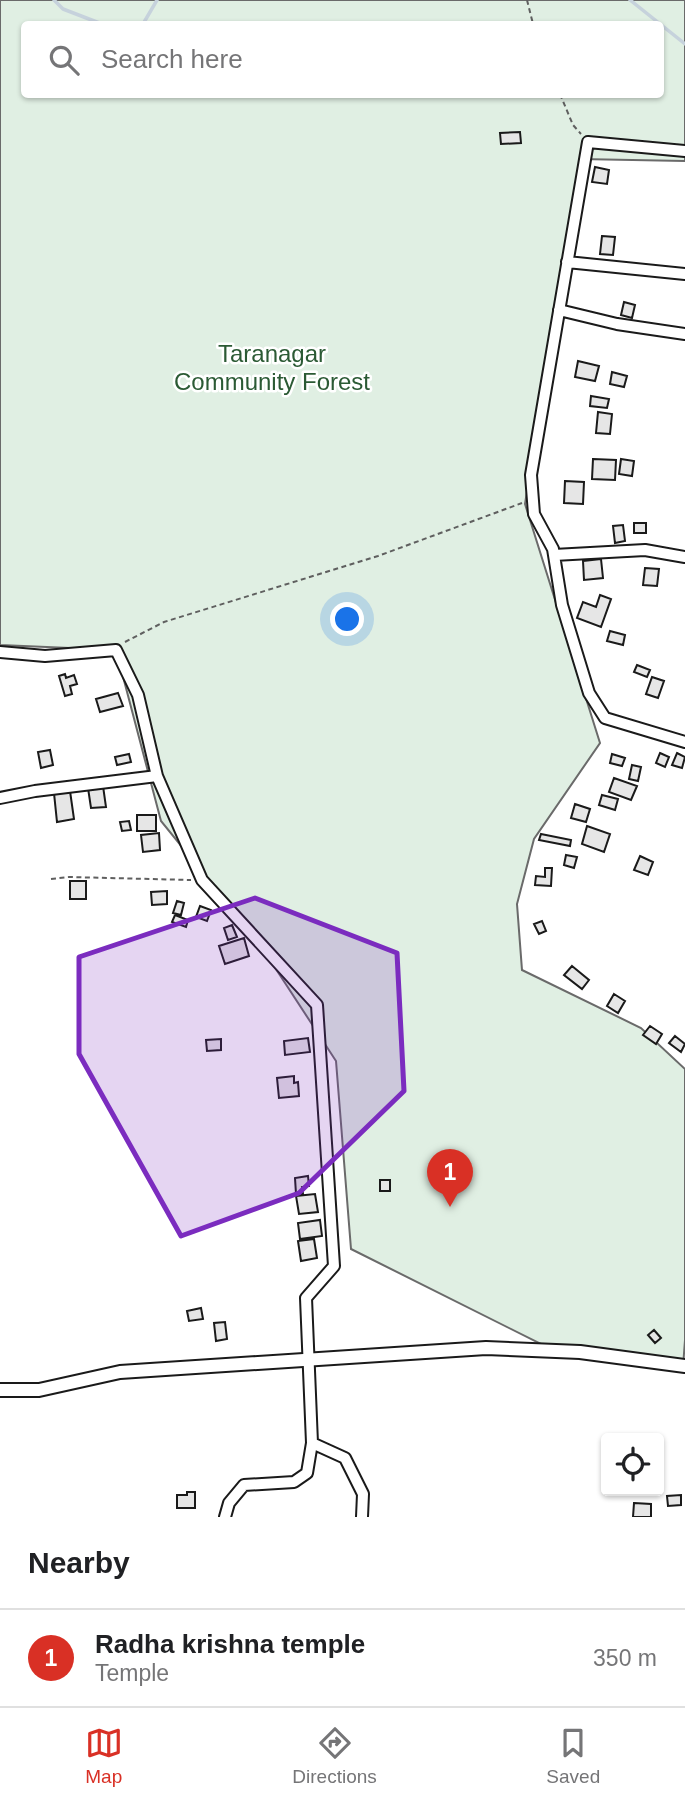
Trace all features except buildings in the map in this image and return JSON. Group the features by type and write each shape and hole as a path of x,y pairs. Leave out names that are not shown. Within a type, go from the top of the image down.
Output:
{"street":[{"path":"685,151 588,142 531,475 534,513 553,549 562,605 589,693 605,719 685,742"},
{"path":"567,262 685,274"},
{"path":"559,310 617,324 685,334"},
{"path":"554,555 645,550 685,557"},
{"path":"0,652 45,656 116,650 138,695 156,776 202,880 317,1005 334,1266 306,1298 313,1443 307,1474 293,1482 244,1485 229,1503 225,1517"},
{"path":"0,797 156,776"},
{"path":"0,1390 39,1390 120,1372 486,1348 544,1349 685,1366"},
{"path":"313,1443 345,1458 363,1494 362,1517"}],"path":[{"path":"527,0 532,21"},
{"path":"562,98 573,125 588,142"},
{"path":"116,650 125,641 164,622 378,556 533,499"},
{"path":"51,878 202,880"}],"highlighted area":[{"path":"255,898 397,953 404,1091 299,1193 181,1236 79,1054 79,957"}],"green space":[{"name":"Taranagar Community Forest","path":"0,0 685,0 685,161 580,159 525,504 600,743 534,839 517,904 522,970 641,1028 685,1069 683,1367 563,1355 351,1249 336,1061 255,937 161,821 116,650 0,645"}],"waterway":[{"path":"54,0 63,9 94,21"},
{"path":"145,21 157,0"},
{"path":"630,0 656,21"},
{"path":"664,27 685,44"}],"place":[{"name":"Radha krishna temple","path":"450,1207"}]}
